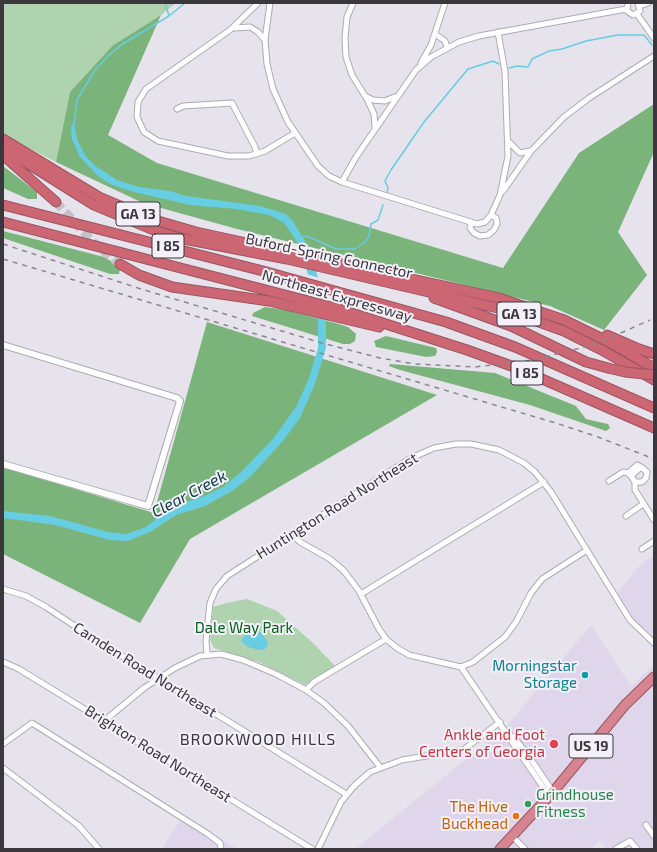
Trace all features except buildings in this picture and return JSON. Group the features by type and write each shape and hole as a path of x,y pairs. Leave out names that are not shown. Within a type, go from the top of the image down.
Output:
{"highway":[{"name":"Buford-Spring Connector","path":"3,139 79,186 121,207 151,219 288,256"},
{"name":"Buford-Spring Connector","path":"3,148 94,205 136,223 179,238 288,256 492,296 564,320 613,344 654,368"},
{"path":"3,155 56,202"},
{"path":"3,200 50,217"},
{"name":"Northeast Expressway","path":"3,204 334,290 446,322 515,347 654,408"},
{"name":"Northeast Expressway","path":"3,222 292,302 396,327 517,368 654,428"},
{"path":"120,264 139,275 172,287 292,302"},
{"name":"Buford-Spring Connector","path":"328,264 373,280 479,303 548,324 588,343 654,380"},
{"path":"373,280 477,313 511,326 586,362 625,372 654,375"},
{"path":"564,320 587,325 639,349 654,354"},
{"name":"US 19","path":"500,849 513,837 553,792 613,719 654,677"}],"street":[{"path":"258,3 231,29 146,89 138,102 137,118 144,132 158,141 228,156 242,157 257,154 273,147 295,133"},
{"path":"270,3 265,40 267,64 273,89 283,112 295,133 318,166 329,176 342,182 471,223 483,224 491,215 500,195 530,151 552,128 575,108 654,56"},
{"path":"353,3 346,24 345,52 352,76 365,96 374,114 375,128"},
{"path":"342,182 375,128 427,53 445,3"},
{"path":"626,9 628,3"},
{"path":"637,14 640,11 639,4 648,3"},
{"path":"416,70 431,57 447,47 470,38 626,9"},
{"path":"626,9 630,14 637,14"},
{"path":"637,14 654,38"},
{"path":"231,29 240,26 250,27 258,32 265,40"},
{"path":"498,32 505,72 508,141 506,168 500,195"},
{"path":"435,34 444,41 447,47"},
{"path":"365,96 381,101 398,96"},
{"path":"176,108 183,106 232,103 257,154"},
{"path":"508,141 520,153 530,151"},
{"path":"471,223 470,228 474,233 480,236 488,235 494,230 497,224 496,218 491,215"},
{"path":"3,345 177,398 180,401 150,503 145,507 3,464"},
{"name":"Huntington Road Northeast","path":"207,654 206,641 209,610 216,589 227,576 411,458 425,451 442,446 471,444 498,450 524,463 544,482 630,620 654,643"},
{"path":"630,474 641,467 648,472 646,478 642,482 635,482"},
{"path":"609,481 623,472 630,474 635,482 635,490 654,520"},
{"path":"361,594 544,482"},
{"path":"626,516 643,504"},
{"path":"291,534 300,542 322,553 350,578 361,594 386,639 397,648 409,654 462,667 473,662 505,637 516,622 531,593 542,579 587,550"},
{"path":"642,549 654,541"},
{"name":"Camden Road Northeast","path":"3,589 26,596 46,607 346,794"},
{"path":"306,690 314,682 386,639"},
{"path":"104,721 158,678 193,658 207,654 221,654 242,660 276,674 306,690 340,717 380,767"},
{"name":"Brighton Road Northeast","path":"3,662 19,669 312,849"},
{"path":"462,667 505,730 520,745 553,792"},
{"path":"318,849 336,810 346,794 362,778 380,767 402,760 463,750 500,722"},
{"path":"3,744 32,723 208,834 220,843 221,849"},
{"path":"3,768 80,826 99,849"},
{"path":"646,825 654,836"},
{"path":"513,837 525,849"},
{"path":"616,849 630,841 637,849"}],"shaded area":[{"path":"654,555 654,651 617,593 640,565"},
{"path":"591,625 631,686 654,665 654,849 606,849 600,841 591,849 355,849 506,727"},
{"path":"182,817 238,849 162,849"}],"green space":[{"path":"3,3 176,3 161,15 112,46 70,92 56,162 3,135"},
{"path":"161,15 108,135 157,163 503,268 579,153 654,104 654,152 618,232 647,275 604,330 550,306 237,229 143,203 56,162 70,92 112,46"},
{"path":"3,166 37,192 37,199 28,199 3,188"},
{"path":"3,231 104,257 116,264 120,269 119,274 110,274 3,238"},
{"path":"265,307 286,310 348,327 356,334 355,341 350,344 343,344 252,316 253,313"},
{"path":"207,322 437,395 190,539 140,623 3,554 3,467 154,513"},
{"path":"386,336 436,348 437,352 435,356 426,357 376,347 374,341"},
{"path":"390,364 495,373 576,406 586,419 608,424 610,428 606,431 530,405 400,370 389,366"},
{"name":"Dale Way Park","path":"247,599 277,611 313,643 335,666 305,685 259,662 214,648 210,640 213,607"}],"water":[{"path":"74,122 77,139 85,155 94,165 117,180 139,187 170,191 186,196 260,206 286,214 293,221 306,243 320,283 326,319 326,348 315,384 300,418 283,441 252,475 234,490 205,506 176,515 152,531 128,541 110,540 55,525 3,518 3,511 50,516 108,532 126,534 146,527 171,507 204,496 223,487 241,472 273,439 296,407 309,378 318,348 318,320 306,267 296,240 284,223 270,215 236,209 190,205 134,192 110,184 98,176 80,157 72,139 71,127"},
{"path":"250,627 260,632 267,640 268,644 264,650 248,647 241,641"}],"pier":[{"path":"306,274 320,278 328,320 314,307"}],"waterway":[{"path":"165,3 169,16"},
{"path":"74,124 77,100 95,70 121,45 169,16 185,3"},
{"path":"509,68 517,66 528,67 532,59 549,51 562,49 586,41 618,35 644,35 652,45"},
{"path":"387,193 388,188 385,181 391,170 424,122 468,69 493,61 499,64"},
{"path":"301,238 307,236 336,249 355,249 365,242 369,236 371,224 378,220 383,205"}],"tunnel":[{"path":"56,202 95,244 120,264"}],"railway":[{"path":"3,244 141,289 322,343 380,358 415,364 475,367 533,360 596,344 650,320"},
{"path":"3,259 559,424 598,437 654,459"}],"place":[{"name":"Morningstar Storage","path":"585,675"},
{"name":"Ankle and Foot Centers of Georgia","path":"554,744"},
{"name":"Grindhouse Fitness","path":"528,804"},
{"name":"The Hive Buckhead","path":"516,816"}],"district":[{"name":"BROOKWOOD HILLS","path":"258,740"}],"water label":[{"name":"Clear Creek","path":"189,494"}]}
